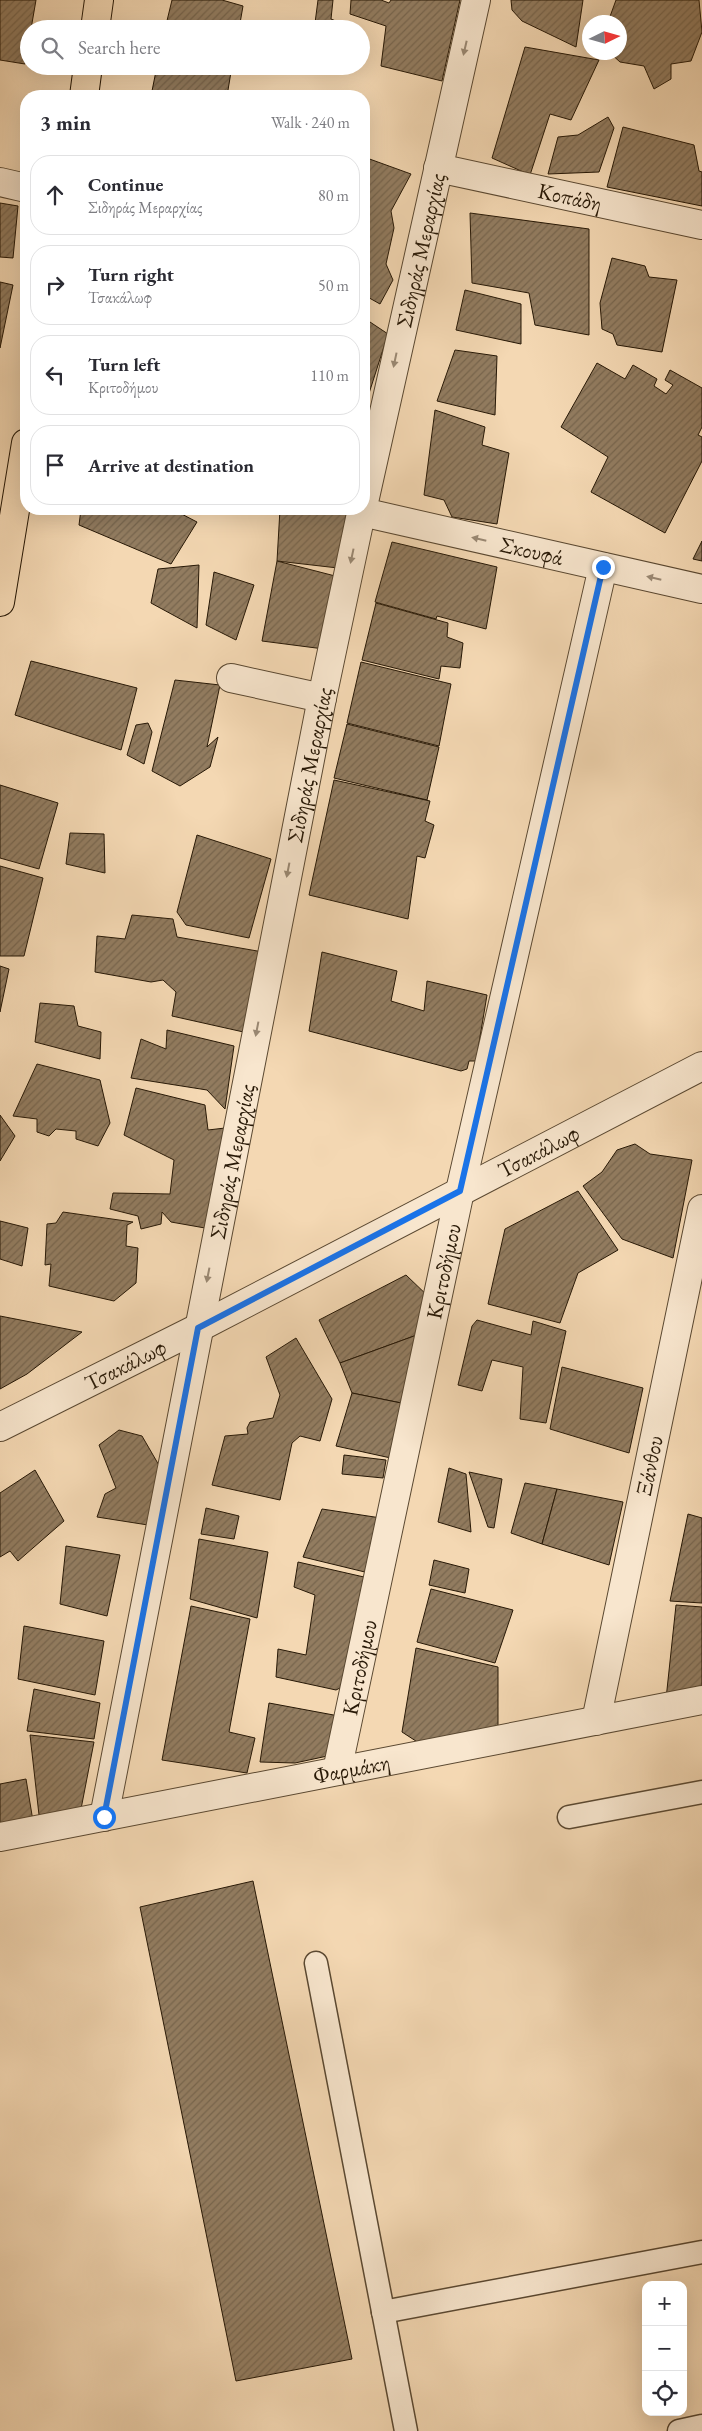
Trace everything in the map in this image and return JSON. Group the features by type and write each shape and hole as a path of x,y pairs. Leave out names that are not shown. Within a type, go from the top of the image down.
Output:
{"main road":[{"path":"96,20 99,0"},
{"path":"85,90 87,75"},
{"path":"0,602 20,480"}],"street":[{"name":"Σιδηράς Μεραρχίας","path":"370,476 476,0"},
{"name":"Κοπάδη","path":"438,168 702,225"},
{"path":"0,182 20,187"},
{"name":"Σκουφά","path":"370,510 603,567 702,589"},
{"name":"Σιδηράς Μεραρχίας","path":"104,1817 322,698 361,515"},
{"name":"Κριτοδήμου","path":"337,1771 460,1191 603,567"},
{"path":"232,678 322,698"},
{"name":"Τσακάλωφ","path":"0,1427 198,1328 702,1066"},
{"name":"Ξάνθου","path":"596,1721 702,1209"},
{"name":"Φαρμάκη","path":"0,1837 702,1700"}],"lane":[{"path":"569,1817 702,1792"},
{"path":"316,1963 406,2431"},
{"path":"383,2312 702,2252"},
{"path":"679,2431 702,2426"}],"building":[{"path":"0,0 36,0 33,20 20,20 20,63 0,60"},
{"path":"172,0 222,0 243,6 241,20 167,20"},
{"path":"318,0 333,0 331,19 333,20 315,20"},
{"path":"351,0 381,0 389,3 391,0 460,0 442,81 381,66 386,26 350,14"},
{"path":"511,0 583,0 576,47 522,21 512,10"},
{"path":"616,0 699,0 702,32 691,61 671,64 671,79 654,89 644,66 618,60 627,60 627,15 611,15"},
{"path":"525,47 582,57 582,60 599,60 571,120 550,114 530,175 492,158"},
{"path":"155,75 230,75 228,90 152,90"},
{"path":"608,117 614,128 599,172 548,174 558,137 578,135"},
{"path":"623,127 694,145 699,171 702,172 702,206 607,187"},
{"path":"370,159 411,174 391,211 394,228 386,264 393,280 380,304 370,298"},
{"path":"0,203 18,206 13,258 0,257"},
{"path":"470,213 589,229 589,335 535,325 529,293 472,283"},
{"path":"612,258 645,266 649,277 677,280 662,352 617,345 613,334 602,329 600,303"},
{"path":"0,282 13,285 0,348"},
{"path":"465,290 521,304 521,344 456,330"},
{"path":"370,322 388,334 370,390"},
{"path":"455,350 497,356 495,415 437,401"},
{"path":"597,363 625,379 633,365 657,379 654,386 666,394 673,385 665,380 670,370 702,388 702,427 698,435 702,437 702,461 665,533 591,492 608,457 561,427"},
{"path":"435,410 485,427 482,445 509,453 497,524 452,517 444,500 424,495"},
{"path":"80,515 184,515 197,522 171,564 79,525"},
{"path":"280,515 348,515 338,568 277,561"},
{"path":"702,541 702,561 693,559"},
{"path":"392,542 497,567 486,629 437,616 436,619 375,602"},
{"path":"277,561 339,577 324,649 262,641"},
{"path":"199,565 197,628 151,603 158,569"},
{"path":"214,572 254,585 236,640 206,625"},
{"path":"376,603 448,623 447,637 463,643 460,668 441,666 439,679 362,660"},
{"path":"31,661 137,688 121,750 15,715"},
{"path":"361,662 451,684 439,746 347,723"},
{"path":"175,680 220,685 207,747 218,737 210,767 180,786 152,771"},
{"path":"148,723 152,732 144,764 127,755 136,725"},
{"path":"347,724 439,747 427,800 334,778"},
{"path":"334,780 430,801 425,821 434,825 425,858 417,856 408,919 309,895"},
{"path":"0,785 58,803 39,869 0,858"},
{"path":"70,833 104,834 105,873 66,864"},
{"path":"197,835 271,859 249,938 186,925 177,912"},
{"path":"0,866 43,878 24,956 0,956"},
{"path":"132,915 173,919 177,937 263,952 248,1033 172,1016 176,992 163,980 151,982 95,972 97,936 125,939"},
{"path":"322,952 397,971 391,1001 424,1011 427,981 487,995 476,1061 469,1061 467,1069 461,1071 309,1031"},
{"path":"0,966 9,969 0,1012"},
{"path":"40,1003 74,1006 78,1026 101,1032 100,1059 35,1042"},
{"path":"167,1030 234,1046 225,1109 207,1090 131,1078 141,1039 166,1049"},
{"path":"37,1064 100,1080 110,1123 98,1146 76,1139 76,1131 56,1129 49,1136 37,1132 37,1119 13,1116"},
{"path":"136,1088 205,1105 208,1130 225,1128 205,1228 171,1222 162,1212 161,1224 141,1229 138,1216 110,1209 113,1193 170,1194 174,1160 124,1135"},
{"path":"0,1115 15,1136 0,1161"},
{"path":"635,1144 650,1154 692,1160 673,1258 622,1239 583,1186 602,1172 617,1150"},
{"path":"578,1191 618,1250 578,1273 560,1323 488,1304 505,1229"},
{"path":"63,1212 133,1222 127,1225 126,1246 138,1248 136,1283 114,1301 49,1286 51,1264 45,1265 47,1224 56,1223"},
{"path":"0,1221 28,1228 22,1266 0,1259"},
{"path":"406,1275 431,1299 425,1332 340,1363 319,1320"},
{"path":"0,1316 82,1332 27,1374 0,1389"},
{"path":"477,1320 531,1335 533,1321 566,1331 546,1423 520,1419 523,1367 492,1360 482,1391 458,1385 472,1326"},
{"path":"425,1332 411,1405 352,1393 340,1363"},
{"path":"296,1338 332,1399 320,1441 300,1436 292,1443 280,1500 212,1485 225,1436 248,1434 247,1428 250,1422 273,1418 280,1395 266,1357"},
{"path":"562,1367 643,1388 629,1453 550,1429"},
{"path":"352,1393 411,1405 400,1460 336,1446"},
{"path":"119,1430 142,1436 160,1467 148,1525 97,1517 105,1494 116,1488 99,1445"},
{"path":"344,1455 386,1460 383,1478 342,1474"},
{"path":"449,1468 466,1474 471,1532 438,1522"},
{"path":"35,1470 64,1521 18,1561 10,1551 0,1557 0,1493"},
{"path":"469,1472 502,1479 494,1528 488,1527"},
{"path":"525,1483 557,1489 542,1544 511,1533"},
{"path":"557,1489 623,1502 609,1565 542,1544"},
{"path":"206,1508 239,1516 234,1539 201,1534"},
{"path":"322,1509 381,1518 369,1573 303,1557"},
{"path":"688,1514 702,1518 702,1603 670,1601"},
{"path":"199,1539 268,1552 257,1618 190,1599"},
{"path":"66,1546 120,1555 107,1616 60,1604"},
{"path":"434,1560 469,1569 465,1593 429,1585"},
{"path":"298,1562 364,1577 348,1684 336,1690 276,1677 278,1649 306,1655 315,1595 294,1587"},
{"path":"431,1589 513,1610 495,1663 417,1642"},
{"path":"676,1605 702,1607 702,1693 666,1699"},
{"path":"191,1606 250,1619 229,1732 255,1738 247,1773 162,1760"},
{"path":"24,1626 104,1641 95,1695 18,1679"},
{"path":"416,1648 498,1667 498,1730 422,1745 402,1732"},
{"path":"34,1689 100,1703 94,1739 27,1731"},
{"path":"269,1703 339,1716 332,1755 295,1763 260,1762"},
{"path":"30,1735 94,1742 81,1809 39,1815"},
{"path":"26,1779 33,1821 0,1829 0,1784"},
{"path":"253,1881 352,2359 236,2381 140,1907"}],"route":[{"path":"104,1817 198,1328 460,1191 603,567"}]}
